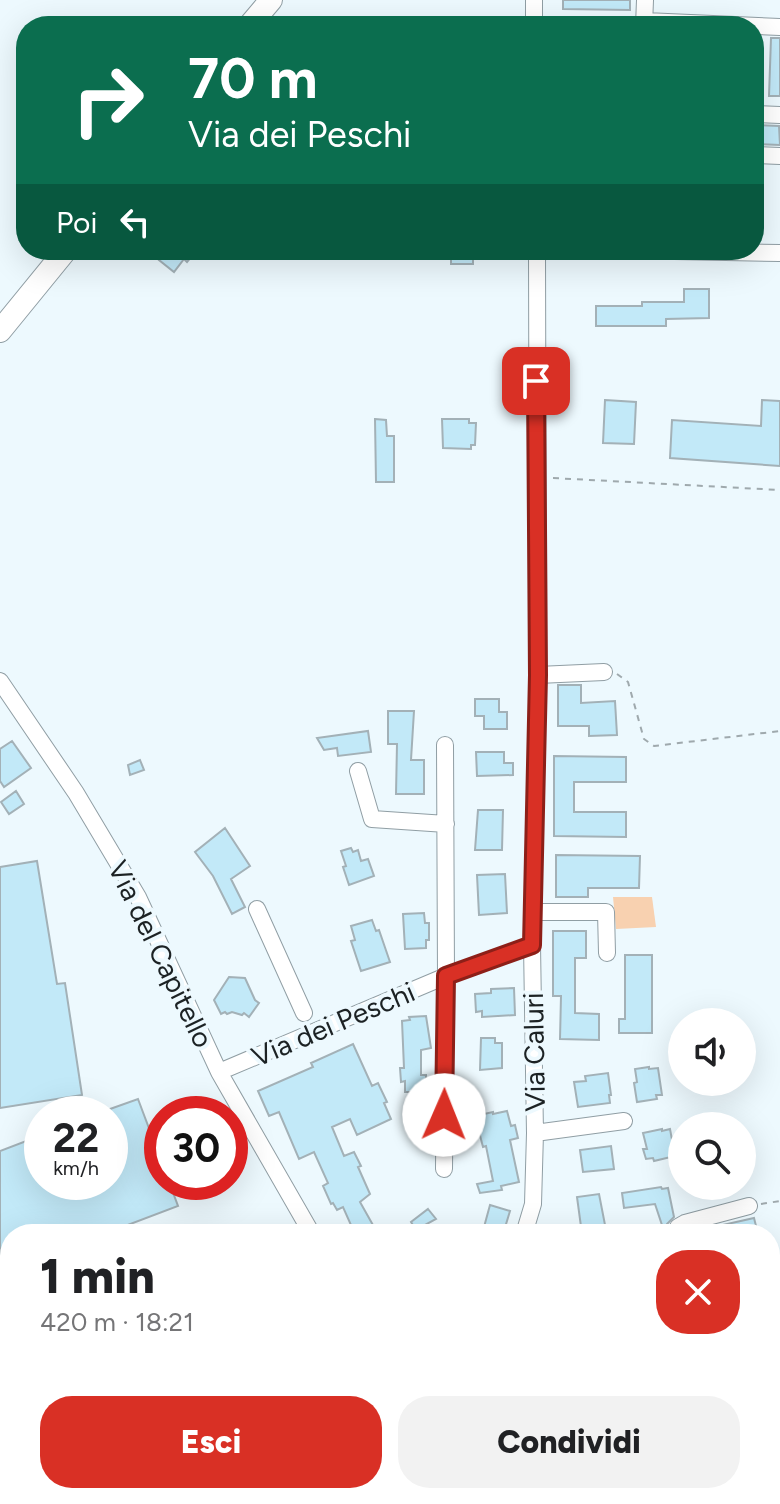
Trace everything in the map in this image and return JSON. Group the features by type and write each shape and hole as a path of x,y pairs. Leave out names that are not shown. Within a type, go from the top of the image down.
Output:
{"main road":[{"path":"257,16 271,0"},
{"path":"0,331 58,260"}],"street":[{"name":"Via Caluri","path":"536,1224 533,1204 532,945 538,675 537,260"},
{"path":"538,675 604,672"},
{"name":"Via del Capitello","path":"0,681 76,793 138,897 219,1072 306,1224"},
{"name":"Via dei Peschi","path":"444,1169 445,745"},
{"path":"358,771 372,819 446,824"},
{"path":"257,909 304,1013"},
{"path":"533,912 606,912 607,953"},
{"name":"Via dei Peschi","path":"219,1072 446,976 532,945"},
{"name":"Via Caluri","path":"535,1133 624,1121"},
{"name":"Via Caluri","path":"527,1224 533,1204"},
{"path":"683,1224 749,1206"}],"path":[{"path":"536,477 780,490"},
{"path":"604,672 619,674 628,682 644,739 654,746 780,731"},
{"path":"749,1206 780,1201"}],"shaded area":[{"path":"613,897 652,897 656,927 616,929"}],"building":[{"path":"563,0 630,0 630,10 563,9"},
{"path":"771,38 780,38 780,96 769,96"},
{"path":"764,125 779,126 780,145 764,144"},
{"path":"159,260 183,260 174,272"},
{"path":"451,260 473,260 473,264 451,264"},
{"path":"684,289 709,289 709,318 666,319 666,326 596,326 596,306 684,302"},
{"path":"605,400 636,402 634,444 603,443"},
{"path":"762,400 780,401 780,466 670,458 672,420 761,426"},
{"path":"375,419 386,420 387,436 394,436 394,482 376,482"},
{"path":"442,419 469,419 469,423 476,423 475,445 471,445 471,449 443,448"},
{"path":"558,685 581,685 581,703 615,701 617,735 589,736 589,726 558,726"},
{"path":"475,699 499,699 499,712 507,712 507,729 484,729 484,716 475,716"},
{"path":"388,711 414,711 411,760 424,760 424,794 396,794 397,744 388,744"},
{"path":"368,731 371,752 338,756 337,748 324,750 317,738"},
{"path":"12,741 31,768 4,787 0,781 0,749"},
{"path":"476,752 504,752 504,763 513,763 513,775 477,776"},
{"path":"554,756 626,757 626,782 574,782 574,812 626,812 626,837 554,836"},
{"path":"140,760 144,770 130,775 128,765"},
{"path":"16,791 24,804 9,814 1,802"},
{"path":"478,810 503,810 502,850 475,850"},
{"path":"225,828 250,866 231,879 245,907 232,914 213,876 195,852"},
{"path":"351,848 353,852 358,850 361,861 368,859 374,876 349,885 341,851"},
{"path":"556,855 640,856 639,888 588,888 588,897 556,897"},
{"path":"37,861 57,984 65,983 82,1095 24,1096 24,1104 0,1108 0,867"},
{"path":"505,874 507,913 479,915 477,875"},
{"path":"424,913 425,923 429,923 426,948 405,949 403,914"},
{"path":"372,920 376,931 379,930 390,962 361,971 351,941 355,940 351,926"},
{"path":"553,931 586,931 586,958 575,958 575,1013 599,1014 599,1040 560,1039 561,996 553,996"},
{"path":"625,955 652,955 652,1033 619,1033 619,1019 625,1019"},
{"path":"229,977 245,978 259,1003 249,1017 244,1013 221,1014 214,1000"},
{"path":"514,988 515,1015 482,1017 482,1011 476,1012 475,994 491,993 491,989"},
{"path":"426,1016 431,1048 421,1050 421,1075 426,1075 426,1086 431,1086 431,1101 410,1101 410,1092 405,1092 405,1081 401,1082 400,1068 404,1068 402,1021 410,1020 409,1017"},
{"path":"481,1038 495,1038 495,1043 502,1043 502,1068 480,1070"},
{"path":"353,1044 372,1086 378,1083 387,1102 384,1103 391,1119 357,1135 350,1119 332,1127 344,1156 354,1152 361,1166 358,1167 370,1194 360,1202 372,1224 351,1224 343,1207 337,1210 331,1204 323,1186 328,1183 314,1152 299,1159 279,1112 269,1116 258,1091 313,1067 311,1063"},
{"path":"658,1068 662,1095 656,1095 657,1099 637,1102 635,1069"},
{"path":"608,1073 610,1103 578,1107 574,1082 586,1081 585,1076"},
{"path":"138,1099 144,1115 144,1200 176,1200 178,1206 130,1224 0,1224 0,1151 24,1142 24,1200 128,1200 128,1103"},
{"path":"507,1111 518,1138 510,1140 519,1182 501,1186 502,1190 480,1193 477,1184 493,1181 486,1146 483,1147 475,1116"},
{"path":"668,1130 668,1158 654,1161 653,1158 646,1159 643,1133"},
{"path":"611,1146 614,1169 583,1172 580,1150"},
{"path":"668,1188 668,1200 674,1217 667,1224 662,1224 655,1204 624,1208 622,1193"},
{"path":"599,1194 605,1224 581,1224 577,1197"},
{"path":"490,1205 510,1211 506,1224 485,1224"},
{"path":"428,1209 436,1219 427,1224 411,1222"},
{"path":"754,1218 756,1224 727,1224"}],"route":[{"path":"444,1115 446,976 532,945 538,675 536,381"}]}
